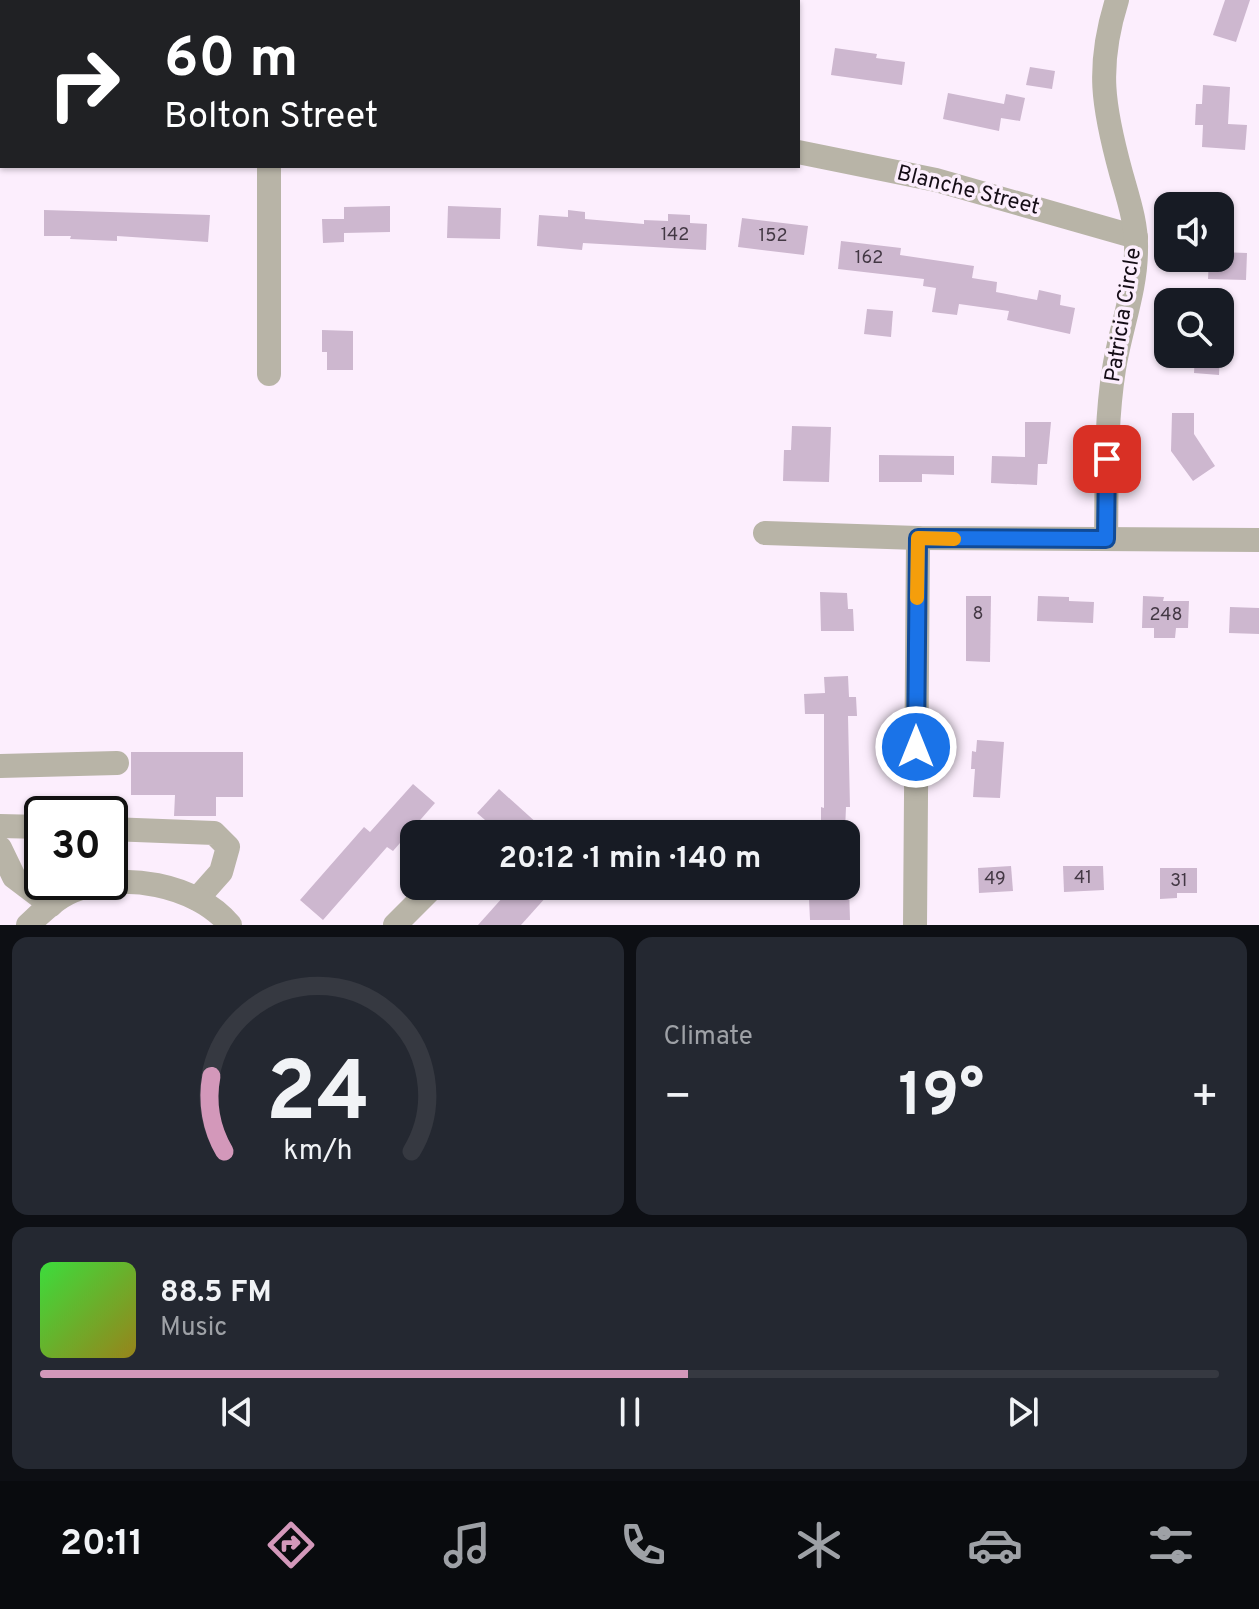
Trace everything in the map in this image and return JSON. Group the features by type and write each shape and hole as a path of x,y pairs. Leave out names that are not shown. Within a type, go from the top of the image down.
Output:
{"street":[{"name":"Patricia Circle","path":"1106,539 1109,415 1120,330 1136,254 1136,237 1107,121 1103,88 1107,31 1117,0"},
{"name":"Blanche Street","path":"800,152 936,180 1136,237"},
{"path":"269,168 269,374"},
{"path":"765,533 918,538 1259,540"},
{"path":"915,925 918,538"},
{"path":"0,766 117,763"},
{"path":"0,826 24,827"},
{"path":"128,830 214,833 228,847 221,872 197,899"},
{"path":"0,848 14,877 51,905"},
{"path":"28,925 72,892 101,884 139,884 169,888 197,899 223,916 230,925"},
{"path":"395,925 420,900"}],"building":[{"path":"1225,0 1250,0 1236,42 1213,35"},
{"path":"835,48 905,62 902,85 831,75"},
{"path":"1030,67 1055,71 1052,89 1026,85"},
{"path":"1203,85 1230,87 1228,124 1247,125 1245,150 1202,147 1203,125 1195,125 1196,104 1202,104"},
{"path":"948,93 1004,104 1006,94 1025,98 1020,121 1001,118 999,131 943,119"},
{"path":"390,206 390,232 344,233 344,242 323,243 322,219 344,219 344,207"},
{"path":"448,206 501,208 500,239 447,238"},
{"path":"44,210 210,215 208,242 117,236 117,241 44,236"},
{"path":"568,210 585,212 585,219 644,224 644,220 668,221 668,214 690,215 690,223 707,224 706,250 583,243 582,250 537,246 539,215 568,217"},
{"path":"742,218 808,226 804,255 738,247"},
{"path":"841,241 901,248 900,255 974,266 972,278 997,282 996,292 1037,300 1039,290 1061,295 1060,305 1075,308 1070,334 1007,320 1009,311 959,304 957,315 932,312 936,288 923,286 924,279 838,269"},
{"path":"1234,253 1247,253 1246,280 1208,279 1208,272 1234,272"},
{"path":"867,309 893,311 891,337 864,334"},
{"path":"322,330 353,331 353,370 327,370 327,352 322,352"},
{"path":"1194,368 1219,368 1219,375 1194,373"},
{"path":"1172,413 1194,413 1194,434 1215,466 1193,481 1171,451"},
{"path":"1025,422 1051,422 1047,464 1038,464 1037,485 991,483 992,456 1025,457"},
{"path":"792,426 831,427 829,482 783,481 784,450 791,450"},
{"path":"879,455 954,456 954,475 922,474 922,482 879,482"},
{"path":"820,592 847,593 848,609 853,609 854,631 821,631"},
{"path":"966,596 991,596 990,662 966,661"},
{"path":"1038,596 1094,602 1093,623 1037,621"},
{"path":"1143,596 1164,597 1163,601 1189,601 1188,628 1176,628 1175,638 1154,638 1154,628 1142,628"},
{"path":"1230,607 1259,608 1259,634 1229,633"},
{"path":"848,676 849,697 856,697 857,716 848,716 850,807 846,807 845,820 821,820 821,807 824,808 824,714 805,714 804,694 825,693 824,677"},
{"path":"977,740 1004,742 1000,798 973,797 975,769 971,769 972,751 976,752"},
{"path":"131,752 243,752 243,797 216,797 216,816 174,816 175,795 131,795"},
{"path":"413,784 435,803 420,820 400,820 400,843 393,851 387,847 323,920 300,900 364,827 370,832"},
{"path":"499,789 533,820 485,820 477,813"},
{"path":"1011,866 1013,891 979,893 978,868"},
{"path":"1063,866 1103,866 1104,890 1064,892"},
{"path":"1160,868 1197,868 1197,893 1177,893 1177,898 1160,899"},
{"path":"500,900 543,900 521,925 478,925"},
{"path":"809,900 849,900 850,920 810,920"}],"slow traffic":[{"path":"917,598 918,538 954,539"}],"route":[{"path":"916,747 918,538 1106,539 1107,459"}]}
